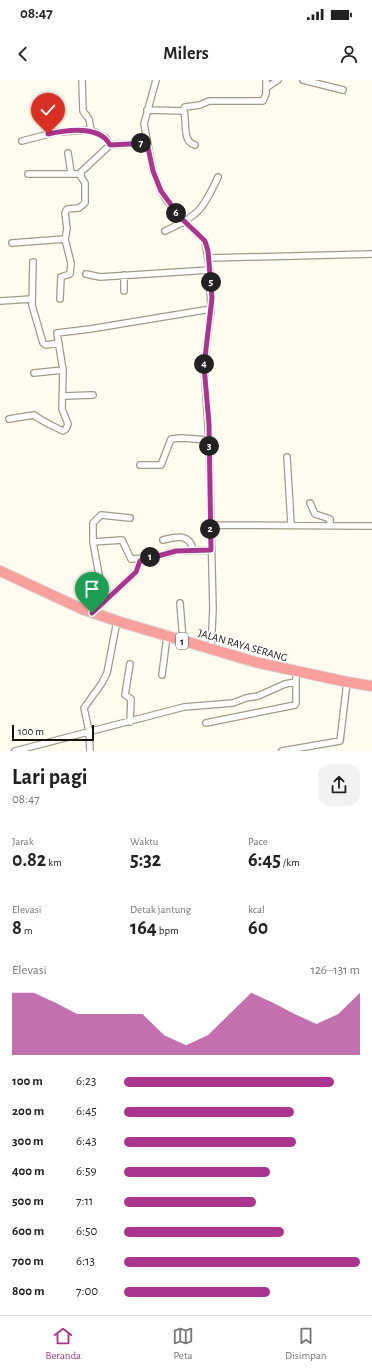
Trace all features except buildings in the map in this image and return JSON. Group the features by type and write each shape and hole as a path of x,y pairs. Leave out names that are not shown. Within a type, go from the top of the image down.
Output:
{"highway":[{"name":"JALAN RAYA SERANG","path":"0,571 87,611 296,677 372,686"}],"street":[{"path":"82,80 84,111 89,119 91,130"},
{"path":"156,80 146,110 144,124 153,171 161,191 185,222 205,241 209,258 211,309 204,366 209,440 213,609 211,650"},
{"path":"146,110 182,111 185,107 200,106 210,101 263,101 266,98 266,80"},
{"path":"266,88 278,80"},
{"path":"303,80 343,90"},
{"path":"182,111 184,112 186,121 187,140 190,144 195,145"},
{"path":"22,141 57,132 91,130 106,138 110,145"},
{"path":"81,174 93,159 110,145 147,143"},
{"path":"68,153 71,173"},
{"path":"28,174 81,174"},
{"path":"60,299 61,277 71,272 69,252 65,238 67,229 65,210 80,208 85,203 85,183 81,174"},
{"path":"165,231 185,222 202,208 218,177"},
{"path":"12,243 65,238"},
{"path":"209,258 372,254"},
{"path":"33,262 32,305 44,345 59,343"},
{"path":"86,274 100,277 210,270"},
{"path":"124,275 124,291"},
{"path":"0,301 32,298"},
{"path":"9,419 34,415 44,423 64,430 68,424 62,409 64,396 63,370 57,333 90,329 176,313 211,309"},
{"path":"34,373 63,370"},
{"path":"64,396 93,395"},
{"path":"140,465 162,465 171,439 181,438 209,440"},
{"path":"287,457 291,524"},
{"path":"310,503 317,516 330,519 330,526"},
{"path":"87,611 101,586 93,542 93,523 101,515 130,518"},
{"path":"210,525 291,524 372,526"},
{"path":"163,540 173,538 186,539 191,542 193,549"},
{"path":"93,542 122,540 131,559 146,558 176,551 193,549 211,550"},
{"path":"87,611 136,572 138,564 146,558"},
{"path":"180,603 183,641"},
{"path":"90,751 89,731 84,708 102,683 107,673 117,621"},
{"path":"162,675 167,636"},
{"path":"130,664 125,695 131,699 130,722"},
{"path":"15,751 184,707 233,703 246,698 258,696 285,684 296,677"},
{"path":"206,723 295,705 296,677"},
{"path":"282,751 340,741 347,682"}],"route":[{"path":"48,134 91,130 93,133 106,138 110,145 147,143 153,171 161,191 180,217 205,241 210,265 212,298 211,319 204,354 204,366 209,424 211,550 193,549 176,551 146,558 140,561 136,572 92,613"}]}
